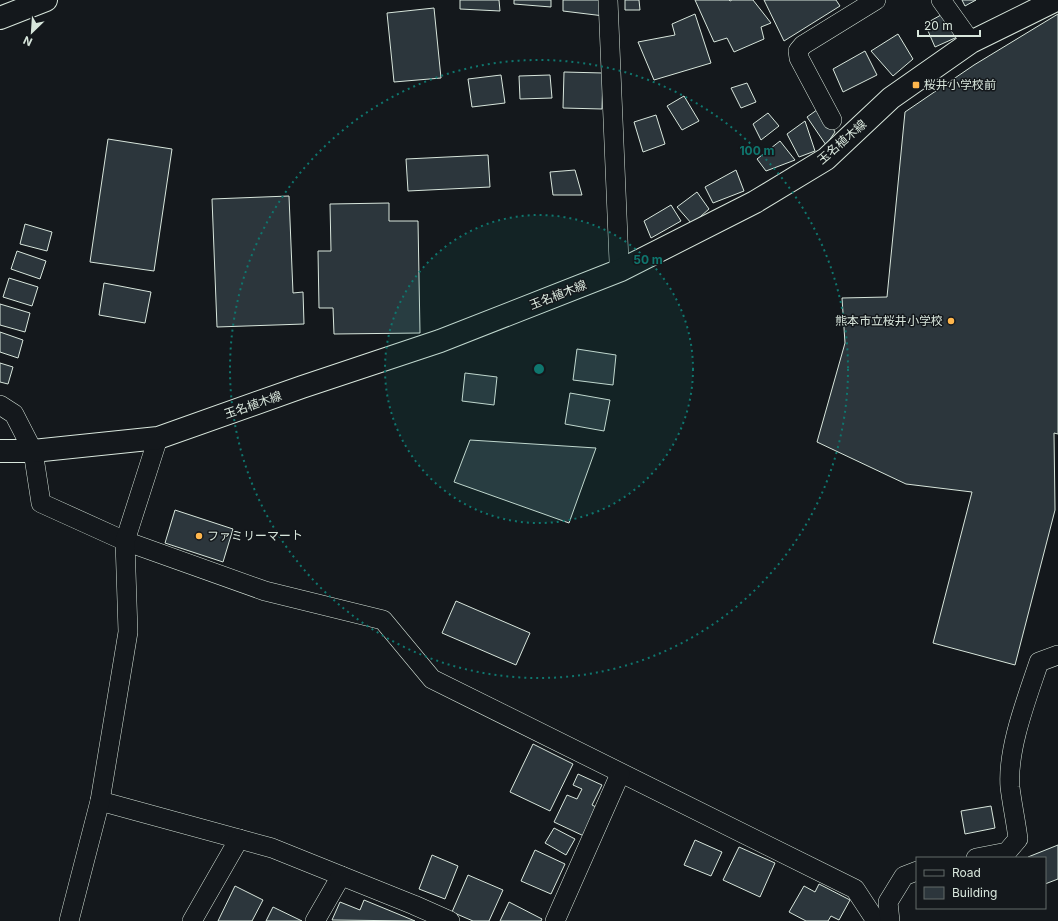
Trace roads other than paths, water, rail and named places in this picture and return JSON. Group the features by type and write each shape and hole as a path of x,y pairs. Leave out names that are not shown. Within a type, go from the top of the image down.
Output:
{"main road":[{"path":"0,18 46,0"},
{"name":"玉名植木線","path":"0,451 33,451 158,438 302,387 440,341 622,270 755,202 826,159 891,98 970,42 1056,0"}],"street":[{"path":"608,0 619,262 622,270"},
{"path":"832,120 799,58 798,51 803,45 876,0"},
{"path":"941,0 970,42"},
{"path":"0,405 14,414 33,451 41,503 125,541 265,591 383,620 432,679 620,774 855,889 876,921"},
{"path":"69,921 100,801 128,632 125,541 158,438"},
{"path":"981,857 1007,852 1018,839 1010,786 1012,760 1021,715 1039,662 1058,655"},
{"path":"555,921 620,774"},
{"path":"100,801 143,814 272,848 444,920"},
{"path":"192,921 239,839"},
{"path":"890,921 888,902 904,876 916,872"},
{"path":"315,921 341,876"}],"place":[{"name":"桜井小学校前","path":"916,85"},
{"name":"熊本市立桜井小学校","path":"951,321"},
{"name":"ファミリーマート","path":"199,536"}]}
